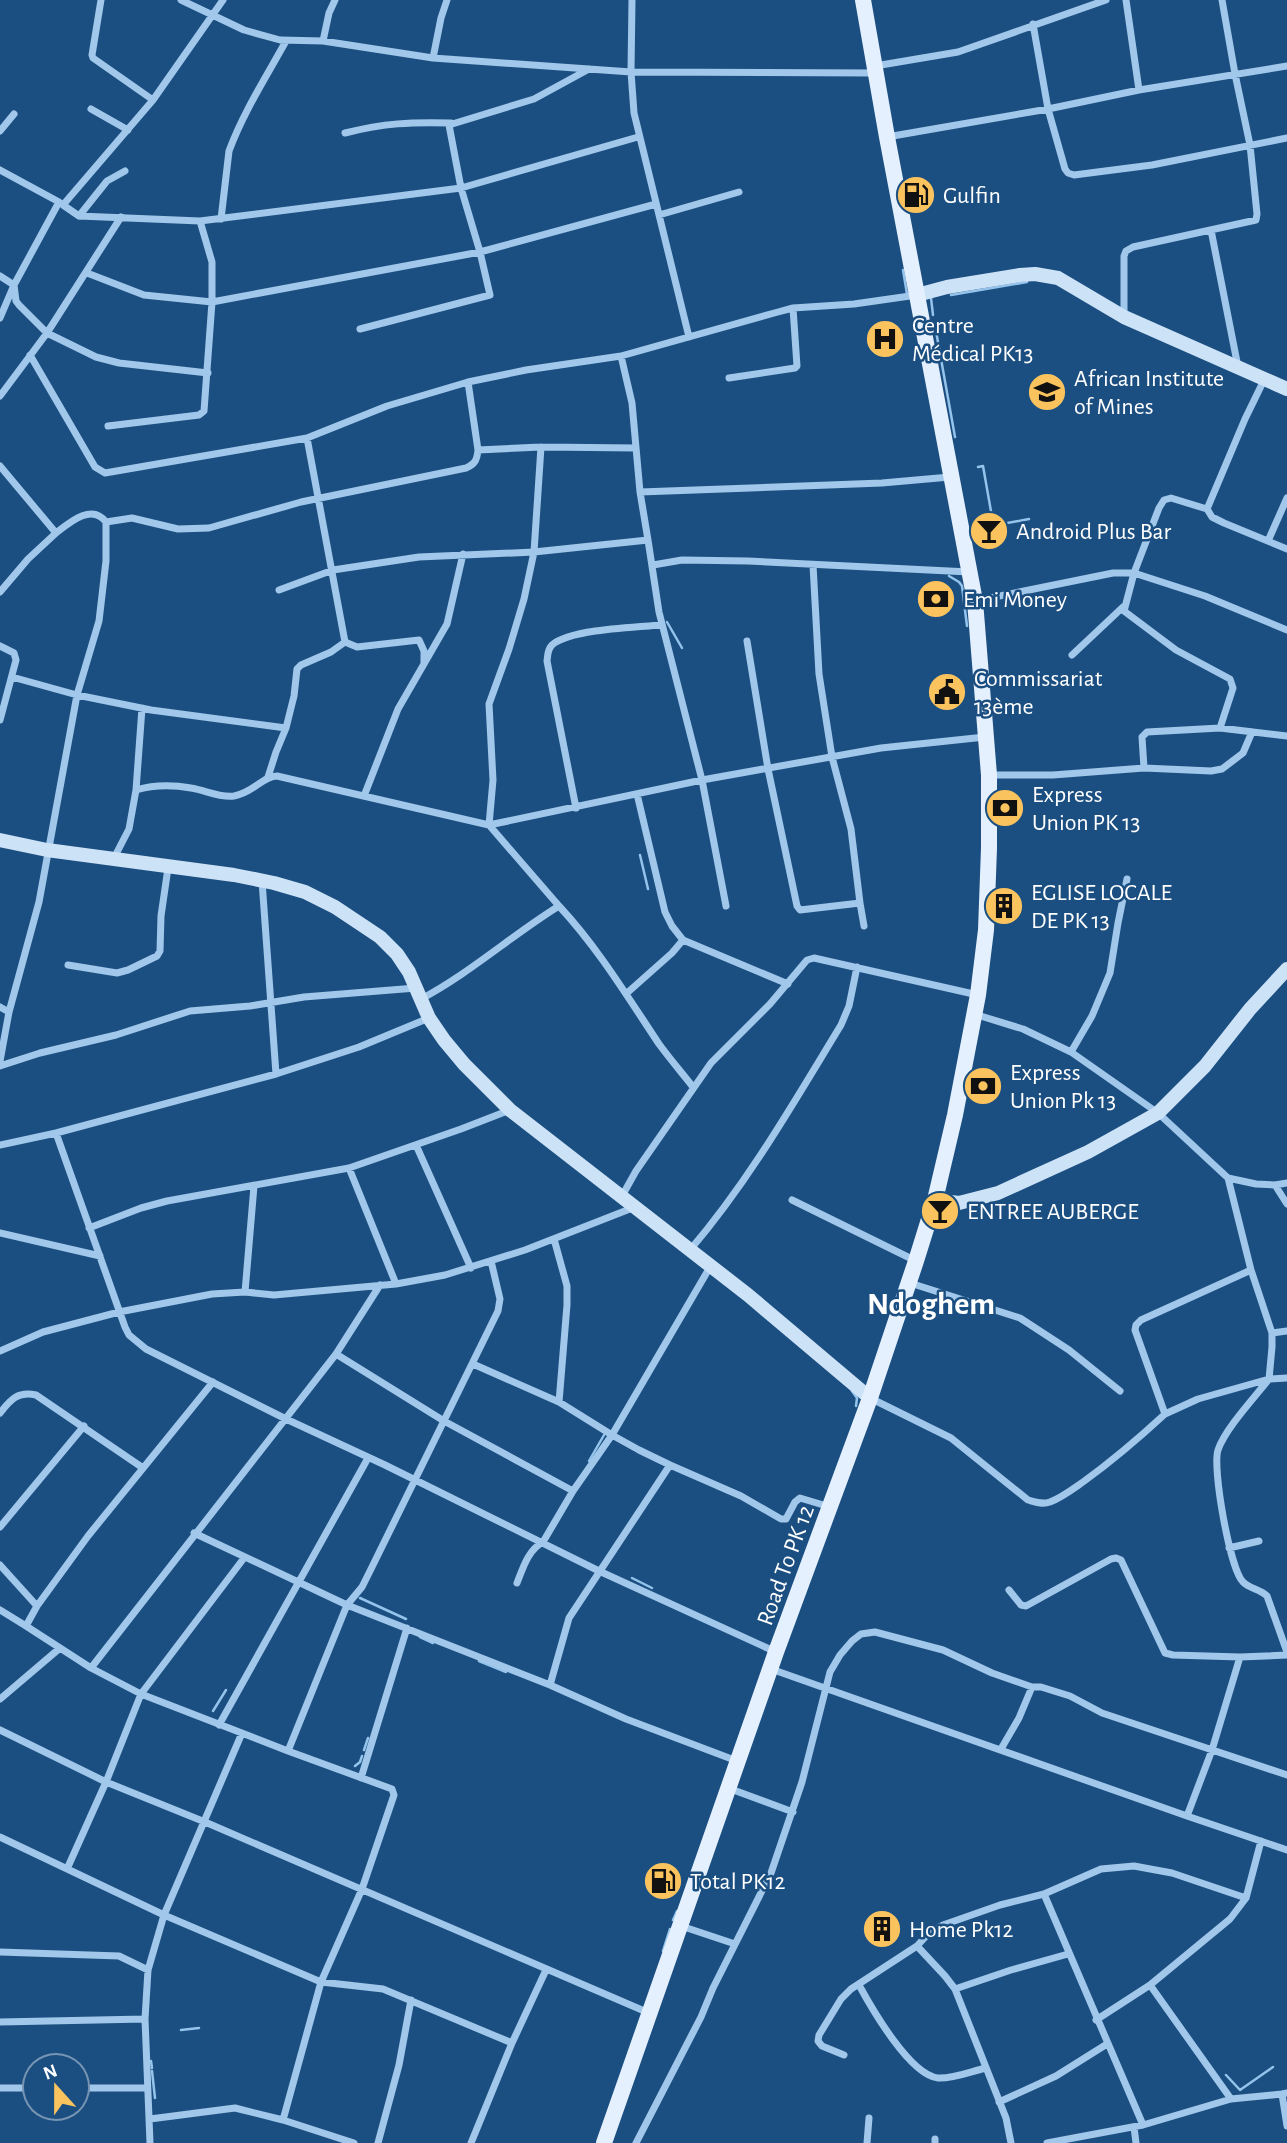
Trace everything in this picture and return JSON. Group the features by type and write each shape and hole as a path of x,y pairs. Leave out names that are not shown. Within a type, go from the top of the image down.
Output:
{"main road":[{"name":"Road To PK 12","path":"608,2142 649,2013 870,1398 916,1261 935,1200 955,1115 978,995 986,930 989,775 975,601 863,0"}],"street":[{"path":"101,0 93,58 153,100"},
{"path":"181,0 244,30 286,41 323,41 433,58 631,72 874,69 958,52 1106,0"},
{"path":"0,318 13,285 61,204 153,100 223,0"},
{"path":"323,41 329,13 335,0"},
{"path":"433,58 447,0"},
{"path":"632,0 632,104 689,337"},
{"path":"1126,0 1139,90"},
{"path":"1124,317 1126,251 1133,247 1256,220 1250,145 1234,74 1222,0"},
{"path":"1033,24 1048,108 1068,173 1074,175 1152,165 1287,138"},
{"path":"221,219 229,152 252,102 286,41"},
{"path":"887,137 1139,90 1287,66"},
{"path":"345,133 389,124 452,122 534,99 589,69"},
{"path":"91,109 128,130"},
{"path":"0,131 14,114"},
{"path":"360,329 488,297 491,292 461,188 449,128 452,122"},
{"path":"0,170 79,216 200,221 461,188 638,137"},
{"path":"79,216 107,181 125,171"},
{"path":"659,215 739,192"},
{"path":"87,273 144,295 212,302 480,253 656,204"},
{"path":"0,396 47,333 121,217"},
{"path":"108,426 199,415 204,411 212,302 212,262 200,221"},
{"path":"1211,230 1238,369"},
{"path":"30,355 95,467 106,473 307,438 387,407 468,382 526,370 621,356 793,309 866,303 1020,275 1035,274 1058,278 1124,317 1238,369 1287,388"},
{"path":"0,276 13,285 16,301 47,333 96,358 208,373"},
{"path":"729,378 797,366 793,309"},
{"path":"621,356 632,403 640,492 663,625 702,780 726,906"},
{"path":"1207,509 1264,380"},
{"path":"106,522 132,518 178,529 196,530 232,523 283,506 466,468 473,465 477,459 478,450 468,382"},
{"path":"307,438 345,642"},
{"path":"478,450 541,447 636,448"},
{"path":"541,447 534,552 520,612 489,704 493,780 489,825 583,932 660,1045 693,1087"},
{"path":"0,466 56,533"},
{"path":"640,492 882,483 951,477"},
{"path":"1072,655 1124,607 1134,573 1164,500 1171,498 1207,509 1212,517 1224,523 1287,549"},
{"path":"1269,541 1287,498"},
{"path":"0,592 28,559 72,521 89,514 100,515 106,522 106,561 99,621 77,695 39,902 9,1012 0,1064 116,1035 190,1011 304,997 419,993 447,984 559,906"},
{"path":"279,590 333,570 419,557 534,552 648,540"},
{"path":"364,796 398,709 447,624 463,554"},
{"path":"653,565 681,560 748,561 969,572"},
{"path":"813,565 819,674 832,757 850,829 864,926"},
{"path":"975,601 1113,573 1134,573 1205,596 1287,630"},
{"path":"1124,607 1127,614 1176,650 1230,679 1233,688 1220,728"},
{"path":"576,808 547,661 548,650 555,643 585,633 663,625"},
{"path":"345,642 357,648 419,640 424,651 424,664"},
{"path":"747,641 768,769 798,908 800,910 860,903"},
{"path":"268,777 286,728 297,669 345,642"},
{"path":"0,646 16,656 0,720"},
{"path":"12,677 77,695 142,708 286,728"},
{"path":"114,858 134,813 142,708"},
{"path":"1144,768 1142,737 1147,732 1220,728 1287,736"},
{"path":"989,775 1052,775 1144,768 1211,771 1223,769 1243,753 1252,732"},
{"path":"136,790 155,787 191,788 230,797 247,793 268,777 277,776 489,825 702,780 881,748 986,737"},
{"path":"637,794 665,912 683,940 788,984"},
{"path":"0,840 47,850 262,881 305,892 380,937 397,954 409,972 429,1018 464,1064 510,1110 748,1295 870,1398 951,1438 1028,1500 1049,1503 1074,1489 1130,1446 1165,1414 1211,1395 1269,1379 1287,1378"},
{"path":"68,965 117,973 157,956 168,868"},
{"path":"1071,1052 1111,973 1127,879"},
{"path":"262,881 276,1074"},
{"path":"627,993 683,940"},
{"path":"622,1196 636,1171 711,1063 751,1024 807,960 814,958 978,995"},
{"path":"690,1251 743,1184 841,1025 849,1006 857,967"},
{"path":"935,1200 959,1203 998,1193 1088,1152 1158,1113 1205,1066 1250,1009 1287,969"},
{"path":"0,1007 9,1012"},
{"path":"974,1014 1023,1029 1071,1052 1158,1113 1228,1178 1256,1184 1275,1185 1287,1182"},
{"path":"0,1145 56,1133 276,1074 359,1047 429,1018"},
{"path":"89,1228 167,1200 349,1168 510,1110"},
{"path":"56,1133 125,1327 136,1341 158,1356 543,1542 774,1660 825,1689 1287,1850"},
{"path":"416,1145 471,1268"},
{"path":"349,1168 396,1284"},
{"path":"1009,1590 1021,1605 1026,1606 1116,1558 1121,1560 1165,1653 1173,1656 1240,1657 1287,1653 1267,1595 1242,1582 1235,1569 1216,1468 1217,1452 1224,1438 1269,1379 1272,1333 1251,1270 1228,1178"},
{"path":"1275,1185 1287,1203"},
{"path":"245,1293 254,1186"},
{"path":"792,1200 916,1261"},
{"path":"0,1351 43,1332 119,1312 212,1294 274,1294 419,1281 471,1268 554,1239 635,1206"},
{"path":"0,1233 100,1255"},
{"path":"554,1239 564,1270 567,1296 559,1402"},
{"path":"288,1751 348,1605 362,1587 499,1311 500,1299 491,1261"},
{"path":"517,1583 529,1557 543,1542 573,1491 612,1436 710,1267"},
{"path":"1165,1414 1135,1330 1136,1325 1141,1320 1251,1270"},
{"path":"909,1283 1020,1318 1069,1350 1120,1391"},
{"path":"90,1668 336,1354 380,1285"},
{"path":"1272,1333 1287,1331"},
{"path":"336,1354 444,1421 573,1491"},
{"path":"473,1364 559,1402 612,1436 741,1496 781,1519 786,1519 800,1498 830,1507"},
{"path":"26,1626 37,1606 88,1536 213,1382"},
{"path":"0,1413 10,1400 26,1392 36,1395 143,1468"},
{"path":"0,1527 84,1426"},
{"path":"219,1725 368,1458"},
{"path":"550,1685 569,1618 670,1465"},
{"path":"194,1533 348,1605 550,1685 626,1719 738,1761"},
{"path":"1229,1548 1259,1541"},
{"path":"67,1869 141,1694 244,1558"},
{"path":"0,1564 37,1606"},
{"path":"0,1610 90,1668 141,1694 392,1789 394,1795 362,1889 321,1982 282,2120"},
{"path":"361,1778 407,1628"},
{"path":"636,2143 771,1873 793,1812 830,1672 852,1642 867,1632 943,1650 992,1673 1032,1687 1041,1686 1070,1696 1102,1713 1287,1774"},
{"path":"0,1699 60,1648"},
{"path":"1187,1816 1212,1750 1240,1657"},
{"path":"1001,1749 1019,1718 1032,1687"},
{"path":"0,1730 106,1782 649,2013"},
{"path":"150,2143 145,2019 148,1970 164,1915 242,1733"},
{"path":"728,1788 793,1812"},
{"path":"0,1837 164,1915 321,1982 373,1987 411,2000 512,2043"},
{"path":"1096,2020 1150,1985 1230,1919 1246,1898 1261,1841"},
{"path":"844,2055 822,2046 818,2041 841,1999 851,1989 917,1946 928,1934 959,1918 1044,1894 1101,1869 1134,1866 1172,1873 1246,1898"},
{"path":"1044,1894 1143,2125"},
{"path":"680,1925 735,1944"},
{"path":"917,1946 955,1989 1006,2118 1011,2143"},
{"path":"0,1952 119,1956 148,1970"},
{"path":"955,1989 1068,1954"},
{"path":"471,2143 512,2043 546,1970"},
{"path":"859,1985 906,2057 922,2071 937,2078 986,2068"},
{"path":"1150,1985 1231,2099"},
{"path":"379,2143 400,2064 411,2000"},
{"path":"0,2022 145,2019"},
{"path":"999,2102 1056,2076 1107,2045"},
{"path":"0,2088 21,2088"},
{"path":"91,2088 147,2088"},
{"path":"1047,2143 1143,2125 1231,2099 1284,2093 1287,2126"},
{"path":"150,2119 231,2108 282,2120 354,2143"},
{"path":"867,2143 869,2118"},
{"path":"1134,2127 1136,2143"}],"waterway":[{"path":"903,270 907,294"},
{"path":"951,295 1027,282"},
{"path":"931,298 933,315"},
{"path":"936,331 955,437"},
{"path":"978,467 983,466 992,517 1002,524 1029,519"},
{"path":"949,576 962,586 967,626"},
{"path":"667,622 682,648"},
{"path":"640,855 648,889"},
{"path":"852,1391 857,1398 856,1406"},
{"path":"589,1461 604,1435"},
{"path":"632,1578 652,1588"},
{"path":"360,1598 406,1619"},
{"path":"420,1637 433,1643"},
{"path":"479,1661 506,1672"},
{"path":"213,1711 226,1690"},
{"path":"364,1750 368,1738"},
{"path":"355,1766 362,1756"},
{"path":"673,1920 677,1911"},
{"path":"663,1951 670,1929"},
{"path":"181,2030 199,2028"},
{"path":"151,2061 152,2068"},
{"path":"1226,2075 1240,2090 1273,2067"},
{"path":"152,2071 155,2098"}],"place":[{"name":"Gulfin","path":"916,195"},
{"name":"Centre Médical PK13","path":"885,339"},
{"name":"African Institute of Mines","path":"1047,392"},
{"name":"Android Plus Bar","path":"989,531"},
{"name":"Emi Money","path":"936,599"},
{"name":"Commissariat 13ème","path":"947,692"},
{"name":"Express Union PK 13","path":"1005,808"},
{"name":"EGLISE LOCALE DE PK 13","path":"1004,906"},
{"name":"Express Union Pk 13","path":"983,1086"},
{"name":"ENTREE AUBERGE","path":"940,1211"},
{"name":"Total PK12","path":"663,1881"},
{"name":"Home Pk12","path":"882,1929"}],"district":[{"name":"Ndoghem","path":"931,1303"}]}
